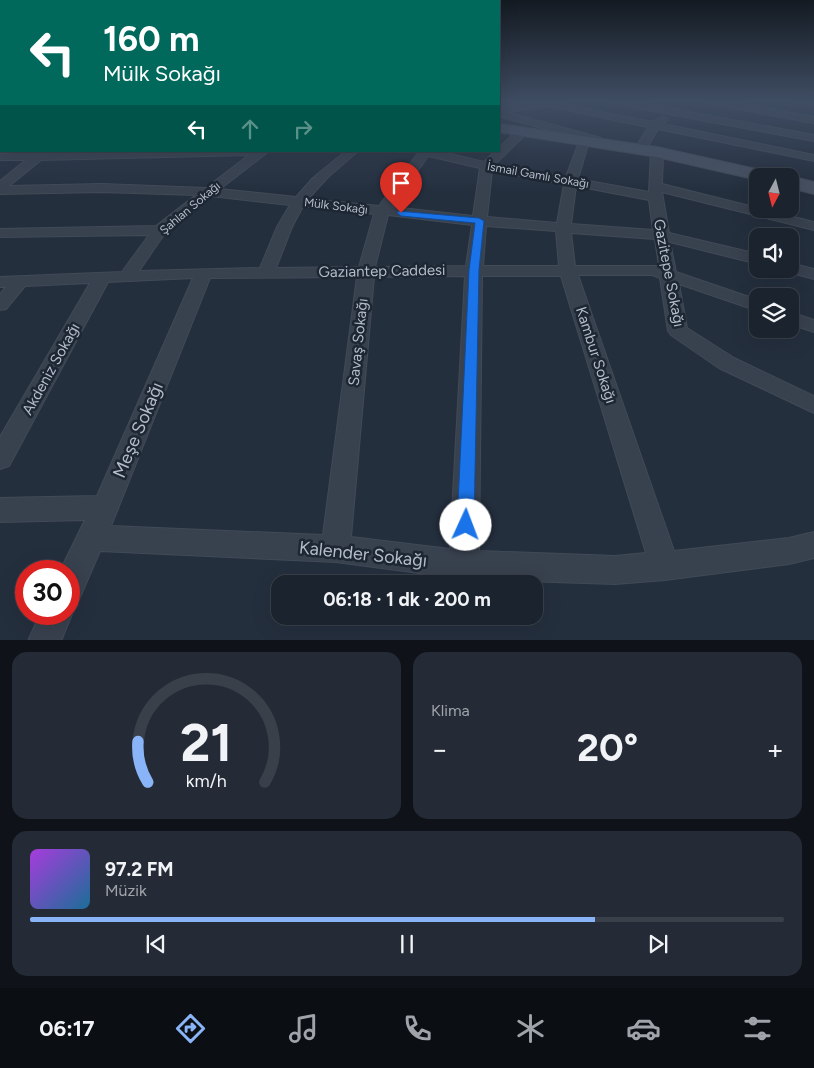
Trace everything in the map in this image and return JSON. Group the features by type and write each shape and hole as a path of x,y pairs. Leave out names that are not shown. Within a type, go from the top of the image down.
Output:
{"main road":[{"path":"515,131 649,150 749,173"},
{"path":"799,184 814,188"}],"street":[{"path":"568,131 620,146"},
{"path":"649,150 653,131"},
{"path":"678,131 814,158"},
{"path":"775,131 814,138"},
{"path":"464,564 474,270 486,166 522,132"},
{"name":"Kambur Sokağı","path":"584,140 571,180 563,227 567,269 666,566"},
{"name":"Gazitepe Sokağı","path":"649,150 656,192 660,235 669,274 678,331 699,348 754,377 814,405"},
{"path":"0,157 41,154 261,152"},
{"name":"Şahlan Sokağı","path":"128,275 160,230 261,152"},
{"path":"266,273 282,233 299,202 326,172 352,152"},
{"name":"İsmail Gamlı Sokağı","path":"424,152 486,166 656,192 814,226"},
{"name":"Savaş Sokağı","path":"336,549 366,272 382,211 424,152"},
{"path":"0,189 41,154"},
{"name":"Mülk Sokağı","path":"0,189 102,188 209,192 479,221 660,235 749,257"},
{"path":"0,233 160,230"},
{"name":"Gaziantep Caddesi","path":"0,282 204,273 567,269 654,270 749,303"},
{"path":"799,270 814,274"},
{"name":"Meşe Sokağı","path":"80,562 105,508 204,273"},
{"name":"Akdeniz Sokağı","path":"0,459 101,279"},
{"path":"0,305 19,282"},
{"path":"799,321 814,326"},
{"path":"0,510 105,508"},
{"name":"Kalender Sokağı","path":"91,538 336,549 464,564 615,570 812,549"},
{"path":"44,640 51,625"}],"route":[{"path":"401,213 479,221 474,270 466,525"}]}
